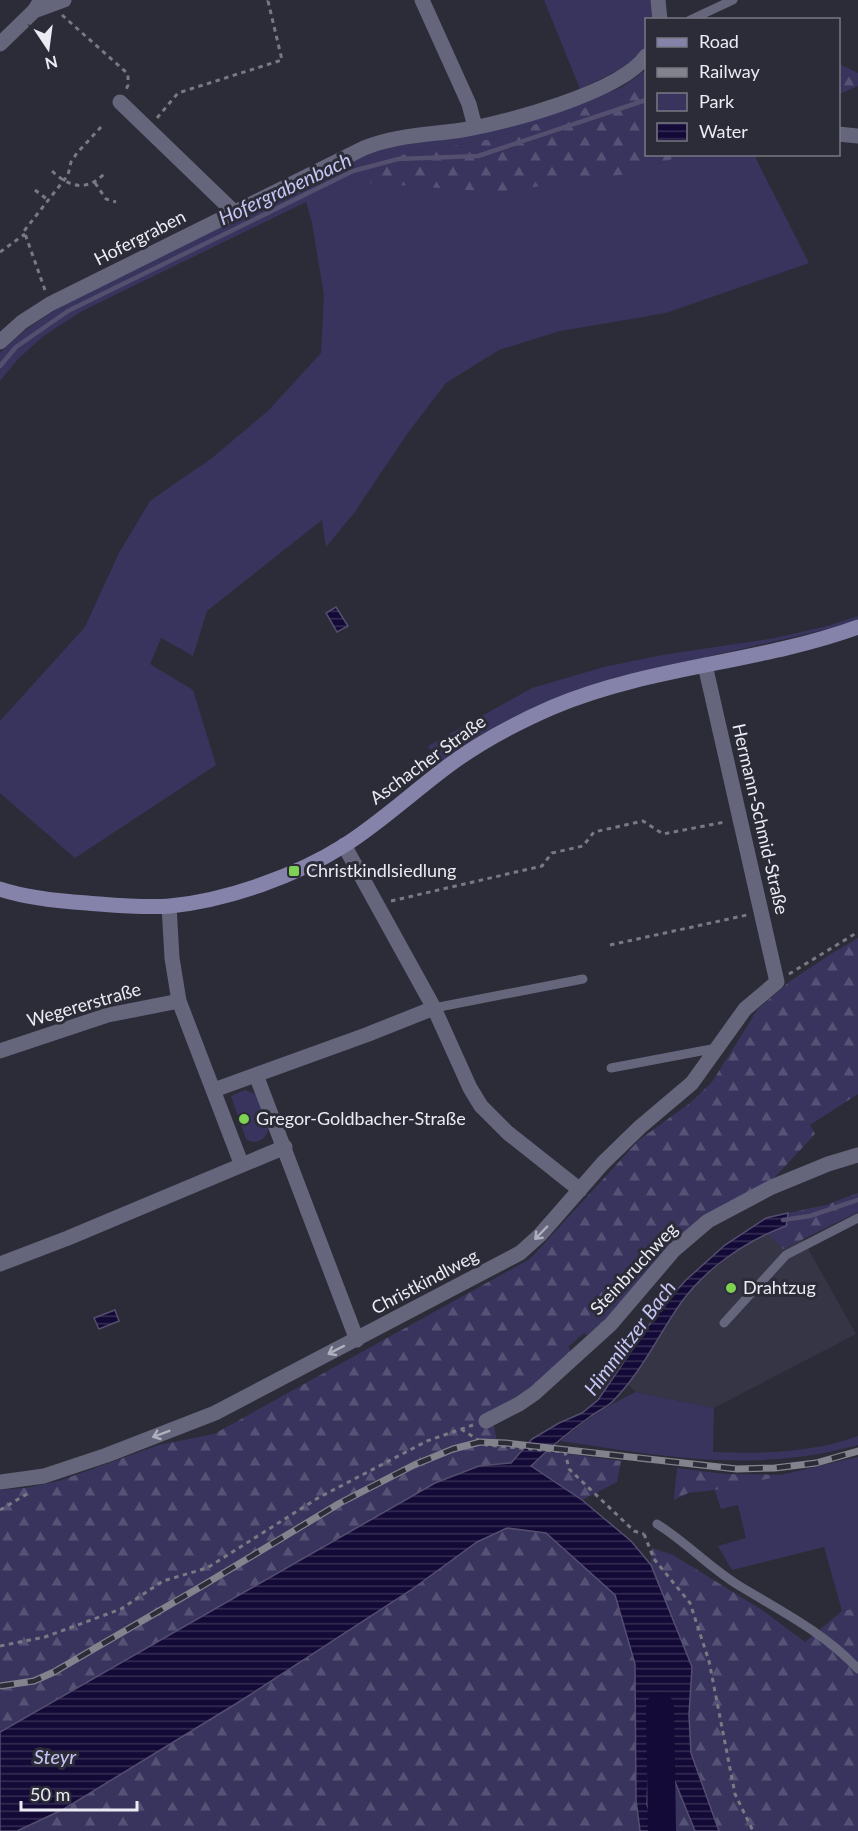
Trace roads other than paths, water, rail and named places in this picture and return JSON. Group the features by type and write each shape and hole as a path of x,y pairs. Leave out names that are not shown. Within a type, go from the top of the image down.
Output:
{"street":[{"path":"422,0 469,104 475,127"},
{"path":"658,0 660,18"},
{"path":"0,44 48,4"},
{"name":"Hofergraben","path":"0,342 22,322 50,304 376,143 400,137 475,127 514,118 597,90 620,79 642,63 645,58"},
{"path":"120,102 234,212"},
{"path":"840,134 858,136"},
{"name":"Aschacher Straße","path":"0,889 65,901 117,906 169,906 248,889 309,864 344,845 450,765 498,733 527,718 586,695 808,642 858,627"},
{"name":"Hermann-Schmid-Straße","path":"705,665 777,982"},
{"path":"344,845 434,1008 470,1088 482,1106 508,1133 580,1190"},
{"path":"169,906 172,958 179,1001 241,1163"},
{"name":"Christkindlweg","path":"0,1482 44,1476 107,1455 214,1413 520,1253 540,1235 603,1163 640,1127 692,1083 745,1009 777,982"},
{"name":"Wegererstraße","path":"0,1051 108,1015 179,1001"},
{"path":"214,1090 434,1008"},
{"path":"256,1075 357,1340"},
{"path":"0,1264 68,1238 241,1163 285,1147"},
{"name":"Steinbruchweg","path":"486,1421 519,1404 535,1392 611,1324 674,1250 708,1221 772,1187 828,1164 858,1155"}],"lane":[{"path":"694,18 733,0"},
{"path":"434,1008 584,979"},
{"path":"611,1068 717,1048"},
{"path":"724,1323 786,1255 858,1218"},
{"path":"657,1524 738,1585 831,1644 858,1669"}],"water":[{"path":"336,607 348,626 337,632 326,613"},
{"name":"Steyr","path":"788,1213 786,1226 740,1248 712,1269 678,1307 640,1368 623,1390 611,1403 568,1434 531,1466 582,1500 631,1541 651,1565 692,1667 689,1715 691,1753 719,1831 695,1831 661,1747 649,1750 647,1805 656,1831 640,1831 636,1800 635,1664 615,1595 546,1533 507,1528 477,1542 411,1590 242,1700 64,1809 17,1831 0,1831 0,1732 435,1483 479,1466 511,1463 532,1439 582,1413 598,1400 660,1309 686,1280 725,1245 766,1218"},
{"path":"115,1310 119,1321 99,1329 94,1318"}],"waterway":[{"name":"Hofergrabenbach","path":"0,366 16,347 68,311 353,171 398,159 478,156 645,100"},
{"name":"Himmlitzer Bach","path":"783,1220 810,1216 858,1200"},
{"path":"660,1707 662,1831"}],"railway":[{"path":"0,1686 34,1681 54,1672 340,1503 414,1465 453,1449 480,1442 506,1443 737,1469 775,1468 816,1463 858,1451"}],"place":[{"name":"Christkindlsiedlung","path":"294,871"},
{"name":"Gregor-Goldbacher-Straße","path":"244,1119"},
{"name":"Drahtzug","path":"731,1288"}]}
